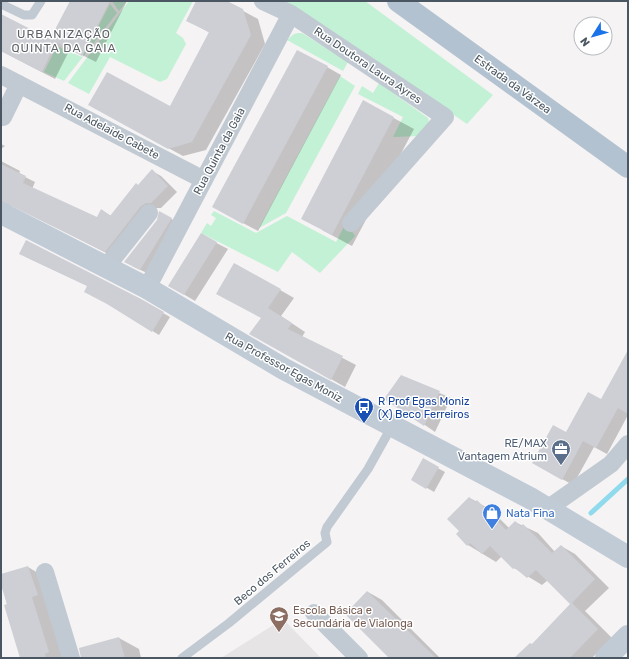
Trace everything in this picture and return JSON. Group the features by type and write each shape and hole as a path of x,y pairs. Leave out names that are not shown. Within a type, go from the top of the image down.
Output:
{"main road":[{"name":"Estrada da Várzea","path":"398,1 628,167"}],"street":[{"name":"Rua Doutora Laura Ayres","path":"264,1 291,14 445,117 351,222"},
{"name":"Rua Quinta da Gaia","path":"147,288 291,14"},
{"name":"Rua Adelaide Cabete","path":"1,74 204,180"},
{"path":"1,116 3,117 19,84"},
{"name":"Rua Professor Egas Moniz","path":"1,213 107,266 284,369 547,509 628,557"},
{"path":"107,266 149,213"},
{"path":"547,509 611,464 628,444"},
{"path":"45,572 71,658"},
{"path":"314,613 359,658"},
{"path":"606,658 628,636"}],"lane":[{"path":"1,4 24,15 28,15 32,14 41,1"},
{"name":"Beco dos Ferreiros","path":"182,658 229,624 327,542 325,533 327,527 368,469 392,426"}],"shaded area":[{"name":"Escola Básica e Secundária de Vialonga","path":"283,619 321,658 221,658 240,646"}],"green space":[{"path":"112,1 127,1 119,11"},
{"path":"129,1 193,1 176,33 183,38 186,44 167,79 160,82 110,57 89,94 68,83"},
{"path":"281,1 365,1 493,95 467,124 332,31"},
{"path":"110,4 117,13 64,81 44,72 57,46 82,57"},
{"path":"302,33 348,62 343,71 287,40 294,34"},
{"path":"340,76 355,86 286,213 259,228"},
{"path":"379,83 428,118 429,122 421,136 393,137 403,117 358,94 362,86 373,93"},
{"path":"214,211 256,233 287,216 336,242 346,223 355,236 320,273 292,252 278,272 201,233 207,223 211,226 216,218 211,215"}],"building":[{"path":"70,1 110,1 82,56 56,42 42,72 1,51 1,14 50,39"},
{"path":"196,1 227,1 243,9 251,35 192,142 168,149 88,105 107,72 170,106 209,32 186,21"},
{"path":"297,50 328,66 243,224 212,207"},
{"path":"363,100 394,117 332,235 301,219"},
{"path":"1,164 26,176 23,183 97,217 101,209 110,216 136,183 138,185 152,169 168,186 151,203 146,203 141,206 105,252 1,201"},
{"path":"159,211 172,218 140,270 124,262 157,220"},
{"path":"201,233 217,242 184,295 168,286"},
{"path":"26,240 164,312 152,332 107,304 84,292 87,286 19,254"},
{"path":"234,263 281,289 268,308 292,323 288,329 343,356 331,380 249,334 261,318 216,294"},
{"path":"628,350 628,414 618,408 596,448 583,441 562,480 532,463 553,425 566,432 588,392 601,399"},
{"path":"401,375 440,391 424,426 384,399"},
{"path":"423,458 439,467 426,489 411,480"},
{"path":"469,497 475,502 477,500 506,530 515,521 521,526 523,524 552,553 561,545 595,579 572,603 598,629 570,658 514,658 530,643 532,644 570,604 536,570 527,578 515,568 513,569 490,546 482,554 470,543 467,546 456,534 459,531 447,519"},
{"path":"28,566 38,595 32,597 49,652 45,654 46,658 20,658 4,605 7,604 1,585 1,574"},
{"path":"367,591 436,658 389,658 345,614"},
{"path":"119,637 125,658 81,658 79,648"}],"waterway":[{"path":"591,513 628,479"}],"place":[{"name":"R Prof Egas Moniz (X) Beco Ferreiros","path":"364,424"},
{"name":"RE/MAX Vantagem Atrium","path":"561,466"},
{"name":"Nata Fina","path":"492,530"},
{"name":"Escola Básica e Secundária de Vialonga","path":"279,633"}],"district":[{"name":"URBANIZAÇÃO QUINTA DA GAIA","path":"64,41"}]}
